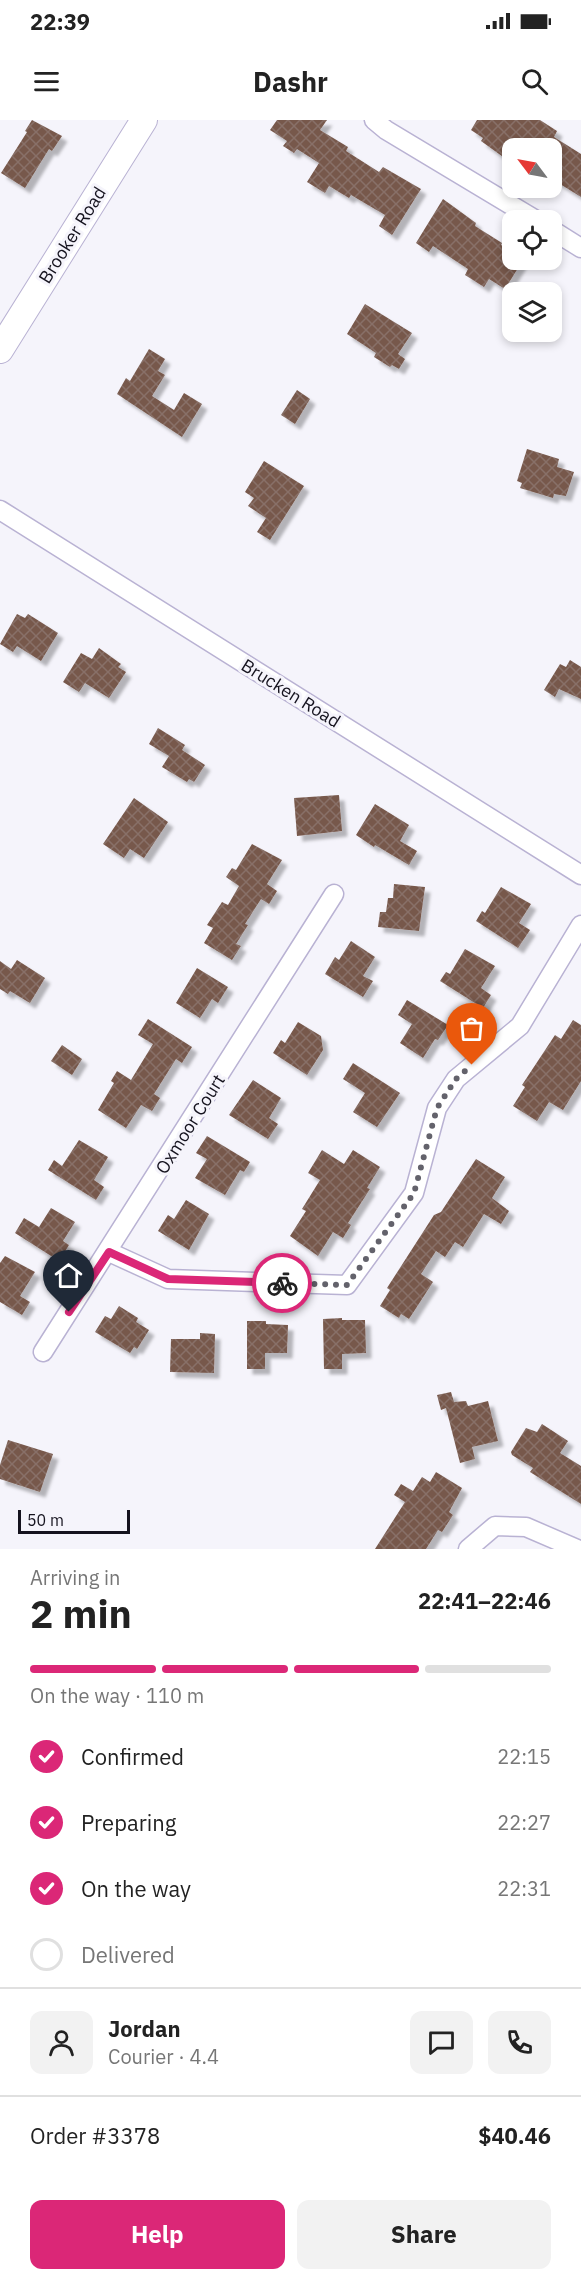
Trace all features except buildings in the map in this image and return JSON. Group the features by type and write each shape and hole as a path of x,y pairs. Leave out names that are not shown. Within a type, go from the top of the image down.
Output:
{"street":[{"name":"Brooker Road","path":"0,351 144,120"},
{"path":"374,120 386,130 519,210"},
{"path":"562,236 581,248"},
{"name":"Brucken Road","path":"0,510 581,875"},
{"name":"Oxmoor Court","path":"43,1352 109,1252 334,894"},
{"path":"109,1252 168,1279 347,1285 414,1193 437,1108 456,1079 520,1026 581,925"},
{"path":"468,1549 495,1526 526,1527 577,1549"}],"way so far":[{"path":"282,1283 347,1285 414,1193 437,1108 456,1079 472,1065"}],"route":[{"path":"69,1312 109,1252 168,1279 282,1283"}]}
